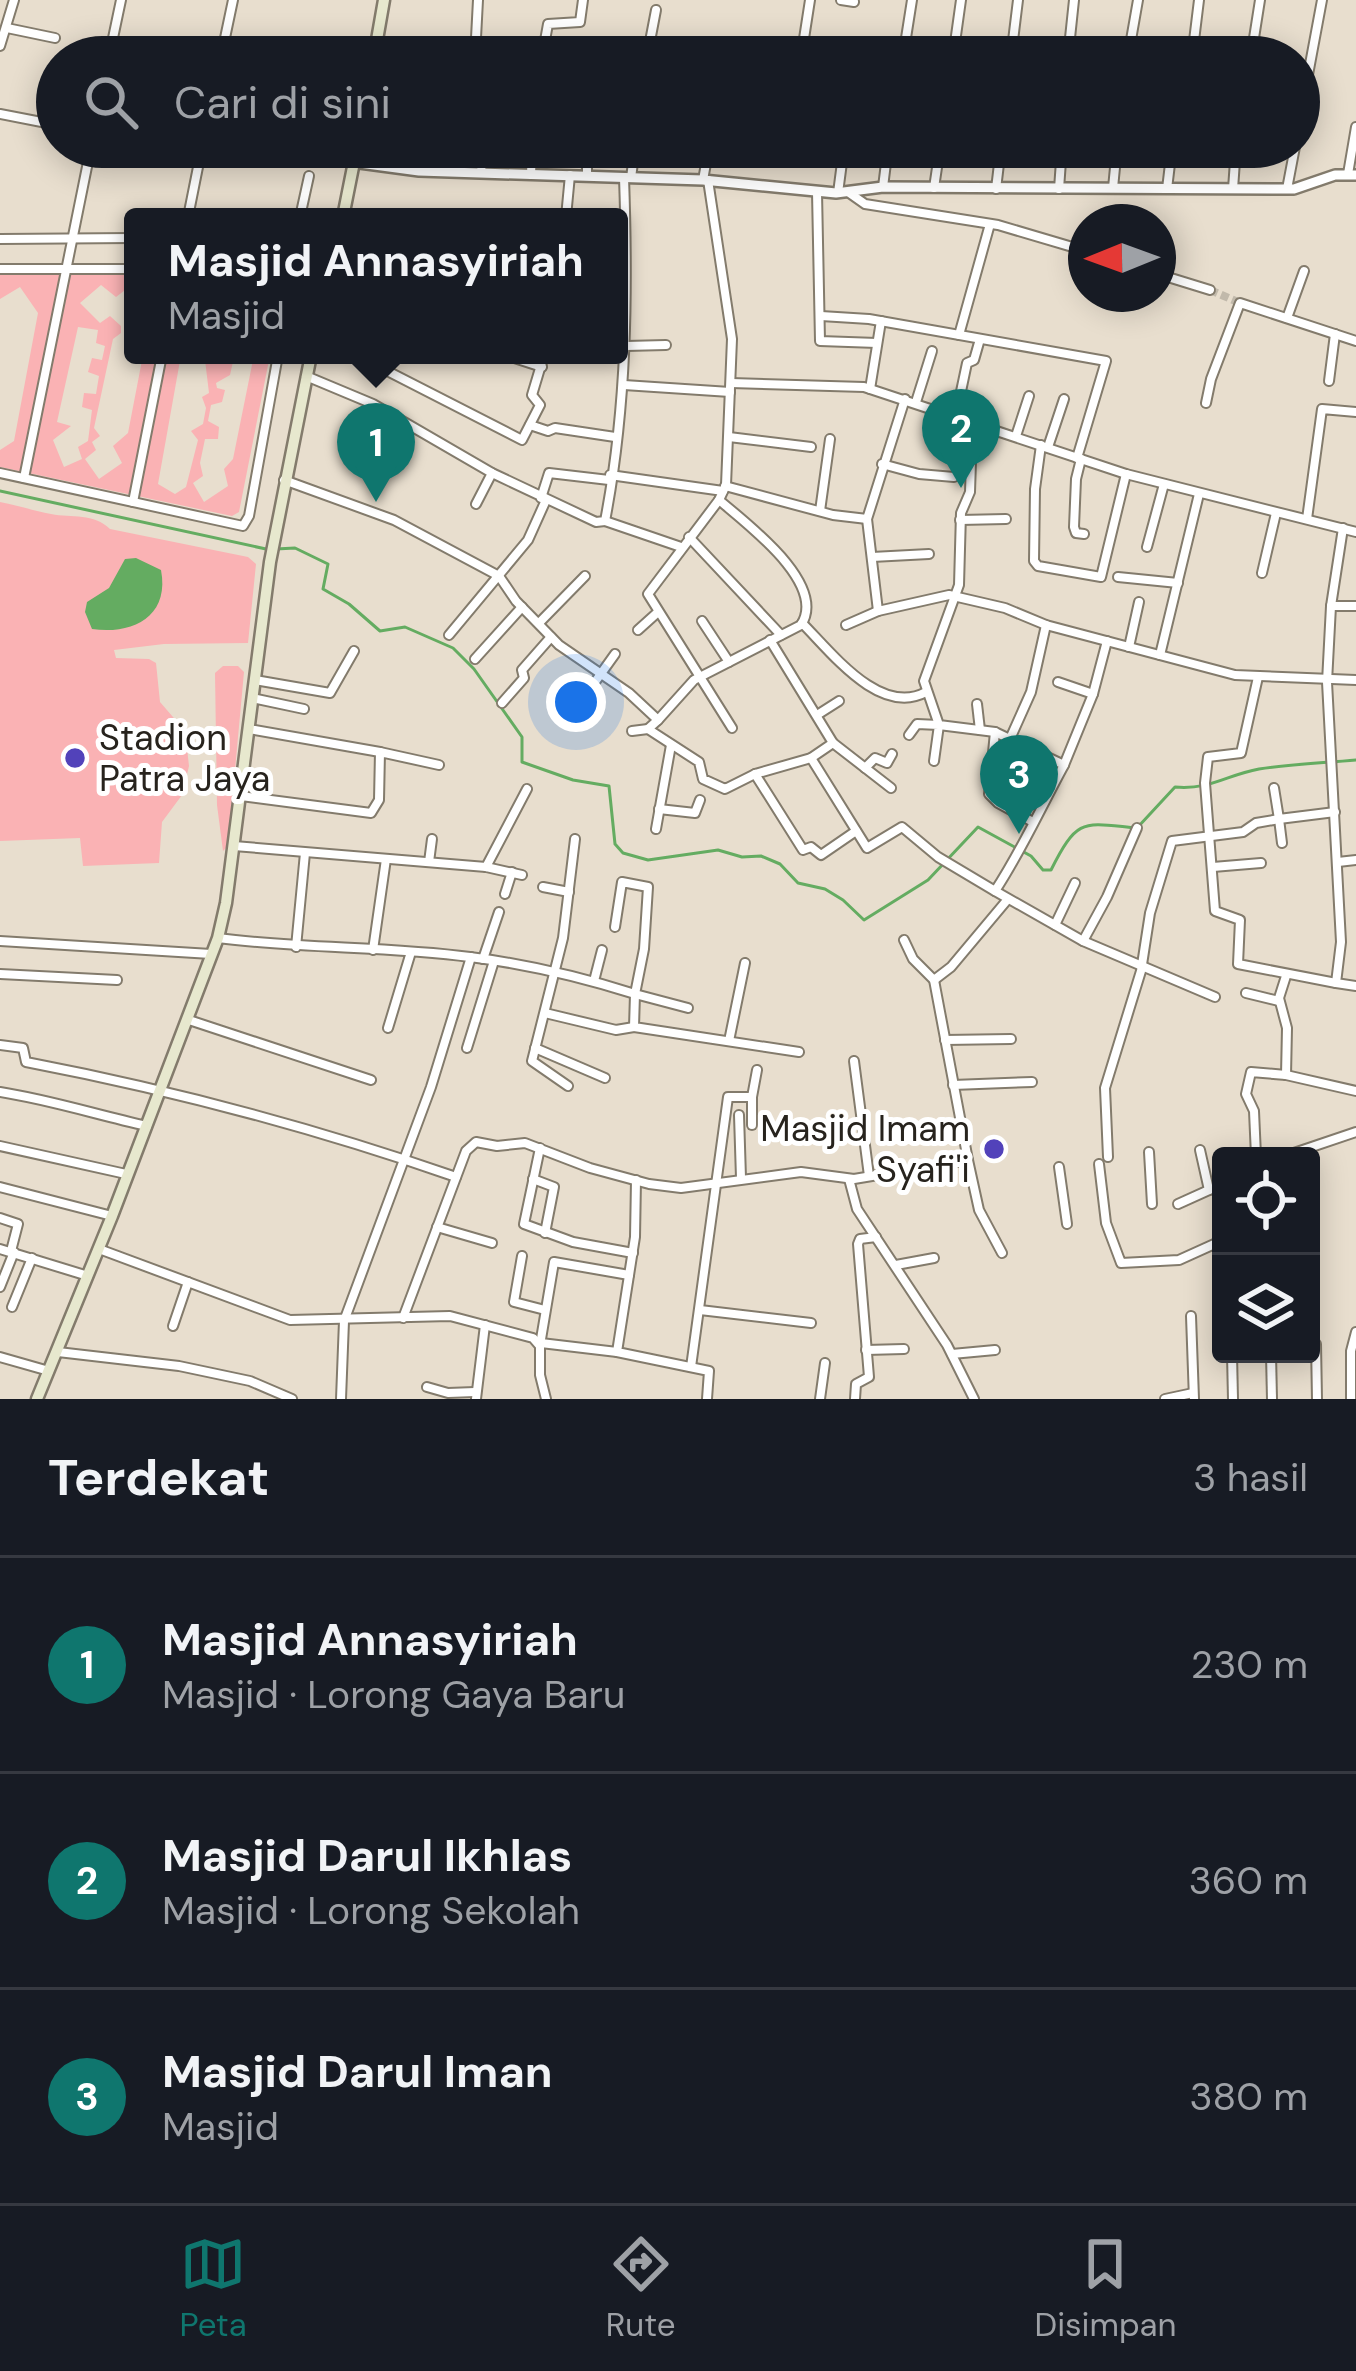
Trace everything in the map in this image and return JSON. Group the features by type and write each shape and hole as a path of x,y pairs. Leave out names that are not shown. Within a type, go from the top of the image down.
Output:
{"main road":[{"path":"378,36 384,0"},
{"path":"344,208 351,168"},
{"path":"37,1399 100,1249 218,938 270,562 308,364"}],"street":[{"path":"0,46 14,0"},
{"path":"113,36 121,0"},
{"path":"225,36 232,0"},
{"path":"476,36 478,0"},
{"path":"546,36 548,24 580,22 583,0"},
{"path":"804,36 810,0"},
{"path":"841,0 854,2"},
{"path":"906,36 912,0"},
{"path":"956,36 961,0"},
{"path":"1014,36 1018,0"},
{"path":"1070,36 1074,0"},
{"path":"1131,36 1138,0"},
{"path":"1195,36 1199,0"},
{"path":"1254,36 1260,0"},
{"path":"1315,36 1322,0"},
{"path":"651,36 656,10"},
{"path":"7,28 46,36"},
{"path":"0,114 36,121"},
{"path":"397,168 705,180 841,193 884,187 1287,189 1352,174 1356,127"},
{"path":"24,478 87,168"},
{"path":"190,208 198,168"},
{"path":"481,168 481,172"},
{"path":"531,168 531,175"},
{"path":"587,168 587,175"},
{"path":"627,208 629,168"},
{"path":"706,168 732,339 722,492 648,594 731,728"},
{"path":"841,193 843,168"},
{"path":"884,187 886,168"},
{"path":"934,188 937,168"},
{"path":"996,190 999,168"},
{"path":"1059,190 1061,168"},
{"path":"1113,190 1116,168"},
{"path":"1168,189 1170,168"},
{"path":"1233,189 1234,168"},
{"path":"1287,189 1290,168"},
{"path":"567,208 570,173"},
{"path":"302,208 309,176"},
{"path":"818,192 820,341 877,343"},
{"path":"841,193 865,204 990,224 1068,246"},
{"path":"959,335 990,224"},
{"path":"0,239 124,238"},
{"path":"0,269 124,269"},
{"path":"1287,319 1304,272"},
{"path":"1176,280 1210,290"},
{"path":"1206,403 1210,379 1240,303 1356,341"},
{"path":"820,316 881,321 1108,363 1076,479 1074,527 1076,533 1084,534"},
{"path":"870,389 881,321"},
{"path":"1329,381 1335,334"},
{"path":"956,415 967,363 974,360 980,338"},
{"path":"628,346 666,345"},
{"path":"916,402 932,351"},
{"path":"133,502 160,364"},
{"path":"0,473 245,525 276,364"},
{"path":"373,364 522,440 540,405 532,395 543,364"},
{"path":"531,364 542,368"},
{"path":"605,521 625,364"},
{"path":"305,375 373,404 543,499 596,522 681,548"},
{"path":"623,385 835,384 870,389 1126,474 1356,532"},
{"path":"1016,436 1029,396"},
{"path":"878,611 867,519 905,399"},
{"path":"1064,399 1044,446 1035,488 1034,561 1039,566 1101,577 1126,474"},
{"path":"1307,519 1322,409 1356,412"},
{"path":"934,760 939,725 924,681 956,596 960,520 970,492 979,423"},
{"path":"530,425 548,431 616,436"},
{"path":"729,436 812,447"},
{"path":"820,511 830,440"},
{"path":"883,464 920,475 954,477"},
{"path":"476,504 491,473"},
{"path":"449,635 528,541 549,473 722,492 867,519"},
{"path":"284,480 394,520 500,576 551,637 658,720"},
{"path":"1147,548 1164,484"},
{"path":"632,731 648,729 701,676 802,622 808,608 805,590 722,492"},
{"path":"1160,655 1199,494"},
{"path":"1262,573 1274,513"},
{"path":"960,520 1006,519"},
{"path":"1336,982 1341,942 1327,682 1331,606 1343,528"},
{"path":"689,537 781,634"},
{"path":"872,556 929,554"},
{"path":"539,623 585,575"},
{"path":"1118,577 1178,583"},
{"path":"846,626 921,599 956,596 1005,608 1046,626 1220,671 1327,682 1356,680"},
{"path":"1129,646 1139,602"},
{"path":"1331,606 1356,606"},
{"path":"475,659 522,607"},
{"path":"638,630 658,611"},
{"path":"702,621 729,662"},
{"path":"802,622 879,692 896,699 926,692"},
{"path":"1010,739 1031,692 1046,626"},
{"path":"502,703 524,678 522,670 551,637"},
{"path":"770,640 833,743 891,788"},
{"path":"995,891 1022,851 1064,764 1093,694 1107,641"},
{"path":"255,680 330,693 353,651"},
{"path":"590,689 615,654"},
{"path":"1258,677 1241,753 1208,757 1205,783 1216,913 1240,920 1238,964 1356,986"},
{"path":"1058,682 1093,694"},
{"path":"253,698 304,709"},
{"path":"817,715 839,701"},
{"path":"977,704 980,730"},
{"path":"909,735 917,724 995,732 1064,764"},
{"path":"249,729 439,765"},
{"path":"648,729 701,766 703,779 725,789 755,774 811,758 833,743"},
{"path":"995,732 989,794 1033,822"},
{"path":"656,829 671,745"},
{"path":"241,796 371,813 379,800 380,752"},
{"path":"865,768 874,758 887,763 892,754"},
{"path":"811,758 871,849 902,826 943,860 1083,941 1215,997"},
{"path":"755,774 802,850 811,847 821,855 856,831"},
{"path":"1274,788 1282,843"},
{"path":"486,867 526,789"},
{"path":"658,809 694,814 700,800"},
{"path":"1212,1245 1179,1260 1120,1264 1106,1223 1105,1088 1142,965 1150,913 1172,841 1335,812"},
{"path":"1083,941 1137,828"},
{"path":"568,1086 532,1064 555,972 575,838"},
{"path":"429,862 432,839"},
{"path":"234,845 486,867 517,874 505,894"},
{"path":"296,947 305,852"},
{"path":"373,950 386,860"},
{"path":"1338,862 1356,860"},
{"path":"1213,867 1261,863"},
{"path":"615,927 622,882 646,886 634,1028"},
{"path":"1055,925 1076,883"},
{"path":"543,886 569,892"},
{"path":"934,979 947,971 1008,898"},
{"path":"466,1048 499,912"},
{"path":"218,938 471,957 594,981 688,1008"},
{"path":"904,940 913,958 934,979 979,1210 1003,1253"},
{"path":"0,941 213,954"},
{"path":"594,981 602,950"},
{"path":"388,1028 411,952"},
{"path":"341,1399 344,1321 447,1042 471,957"},
{"path":"729,1041 745,963"},
{"path":"0,974 117,980"},
{"path":"1286,976 1279,1001 1287,1028 1286,1075"},
{"path":"1246,993 1279,1001"},
{"path":"545,1013 616,1030 634,1028 799,1052"},
{"path":"189,1020 371,1080"},
{"path":"945,1040 1011,1039"},
{"path":"0,1045 23,1048 26,1062 109,1076 353,1141 455,1177"},
{"path":"536,1048 605,1078"},
{"path":"854,1061 869,1176"},
{"path":"752,1125 757,1070"},
{"path":"1256,1147 1254,1111 1246,1094 1250,1073 1286,1075 1356,1091"},
{"path":"953,1085 1033,1082"},
{"path":"0,1092 52,1100 81,1112 147,1126"},
{"path":"691,1367 729,1095 752,1097"},
{"path":"739,1114 741,1178"},
{"path":"1312,1147 1356,1132"},
{"path":"403,1318 471,1143 520,1142 635,1180 681,1188 801,1172 849,1179 968,1160"},
{"path":"0,1146 126,1174"},
{"path":"540,1148 523,1222 545,1233 633,1253"},
{"path":"1200,1150 1212,1183"},
{"path":"1149,1152 1152,1204"},
{"path":"1059,1167 1067,1224"},
{"path":"533,1179 554,1187 545,1233"},
{"path":"849,1179 857,1209 952,1354 974,1399"},
{"path":"617,1352 633,1253 635,1180"},
{"path":"0,1186 112,1216"},
{"path":"1178,1204 1212,1190"},
{"path":"0,1218 18,1224 0,1287"},
{"path":"437,1227 492,1244"},
{"path":"855,1399 857,1382 868,1377 858,1244 860,1239 877,1237"},
{"path":"100,1249 290,1320 450,1316 533,1338 540,1345 617,1352 691,1367 711,1373 707,1399"},
{"path":"8,1251 88,1276"},
{"path":"508,1330 522,1256"},
{"path":"12,1307 32,1258"},
{"path":"896,1264 934,1258"},
{"path":"546,1399 540,1345 554,1262 628,1275"},
{"path":"173,1326 188,1282"},
{"path":"514,1302 545,1310"},
{"path":"700,1310 811,1323"},
{"path":"1166,1399 1194,1396 1191,1316"},
{"path":"428,1387 476,1396 485,1325"},
{"path":"1353,1398 1355,1338"},
{"path":"866,1350 904,1349"},
{"path":"952,1354 995,1350"},
{"path":"58,1352 179,1366 250,1381 292,1399"},
{"path":"0,1357 50,1371"},
{"path":"1232,1363 1233,1399"},
{"path":"1271,1363 1271,1399"},
{"path":"1316,1363 1317,1399"},
{"path":"820,1399 825,1364"}],"shaded area":[{"path":"124,273 124,291 116,297 101,285 80,303 100,323 110,316 121,326 121,333 113,339 94,428 100,436 92,442 96,450 85,459 99,479 122,463 113,446 128,433 141,364 179,364 158,484 175,494 186,487 198,440 191,431 203,424 202,397 209,393 205,364 232,364 230,375 216,383 225,390 222,402 211,405 208,421 219,427 218,439 205,439 200,463 203,476 193,483 204,502 228,486 224,469 233,459 252,364 268,364 239,512 232,516 0,467 0,450 14,441 38,313 20,287 0,299 0,274","holes":["78,327 98,330 96,343 105,346 102,360 92,358 88,372 99,376 96,394 84,393 82,407 92,410 88,441 78,447 82,459 64,467 53,440 71,426 57,422"]},
{"path":"0,502 90,518 110,529 248,557 256,564 248,643 114,650 116,658 156,663 160,702 179,724 187,748 189,766 182,795 162,822 159,863 83,866 80,838 0,841"},
{"path":"136,558 161,570 160,600 154,611 121,629 92,629 85,612 87,602 109,588 125,559"},
{"path":"223,666 238,666 244,672 228,846 223,851 217,805 215,673"}],"waterway":[{"path":"0,491 266,549"},
{"path":"276,549 295,548 328,564 323,589 380,631 405,627 453,648 474,669 522,737 522,762 573,780 609,786 615,844 623,853 648,860 718,850 742,857 761,856 780,864 798,883 825,889 843,900 864,920 928,880 978,827 1031,856 1043,870 1051,870 1076,832 1094,825 1137,828 1175,787 1209,784 1259,769 1356,760"}],"tunnel":[{"path":"1210,290 1240,303"}],"place":[{"name":"Masjid Darul Ikhlas","path":"961,488"},
{"name":"Masjid Annasyiriah","path":"376,502"},
{"name":"Stadion Patra Jaya","path":"75,758"},
{"name":"Masjid Darul Iman","path":"1019,834"},
{"name":"Masjid Imam Syafi'i","path":"994,1149"}]}
